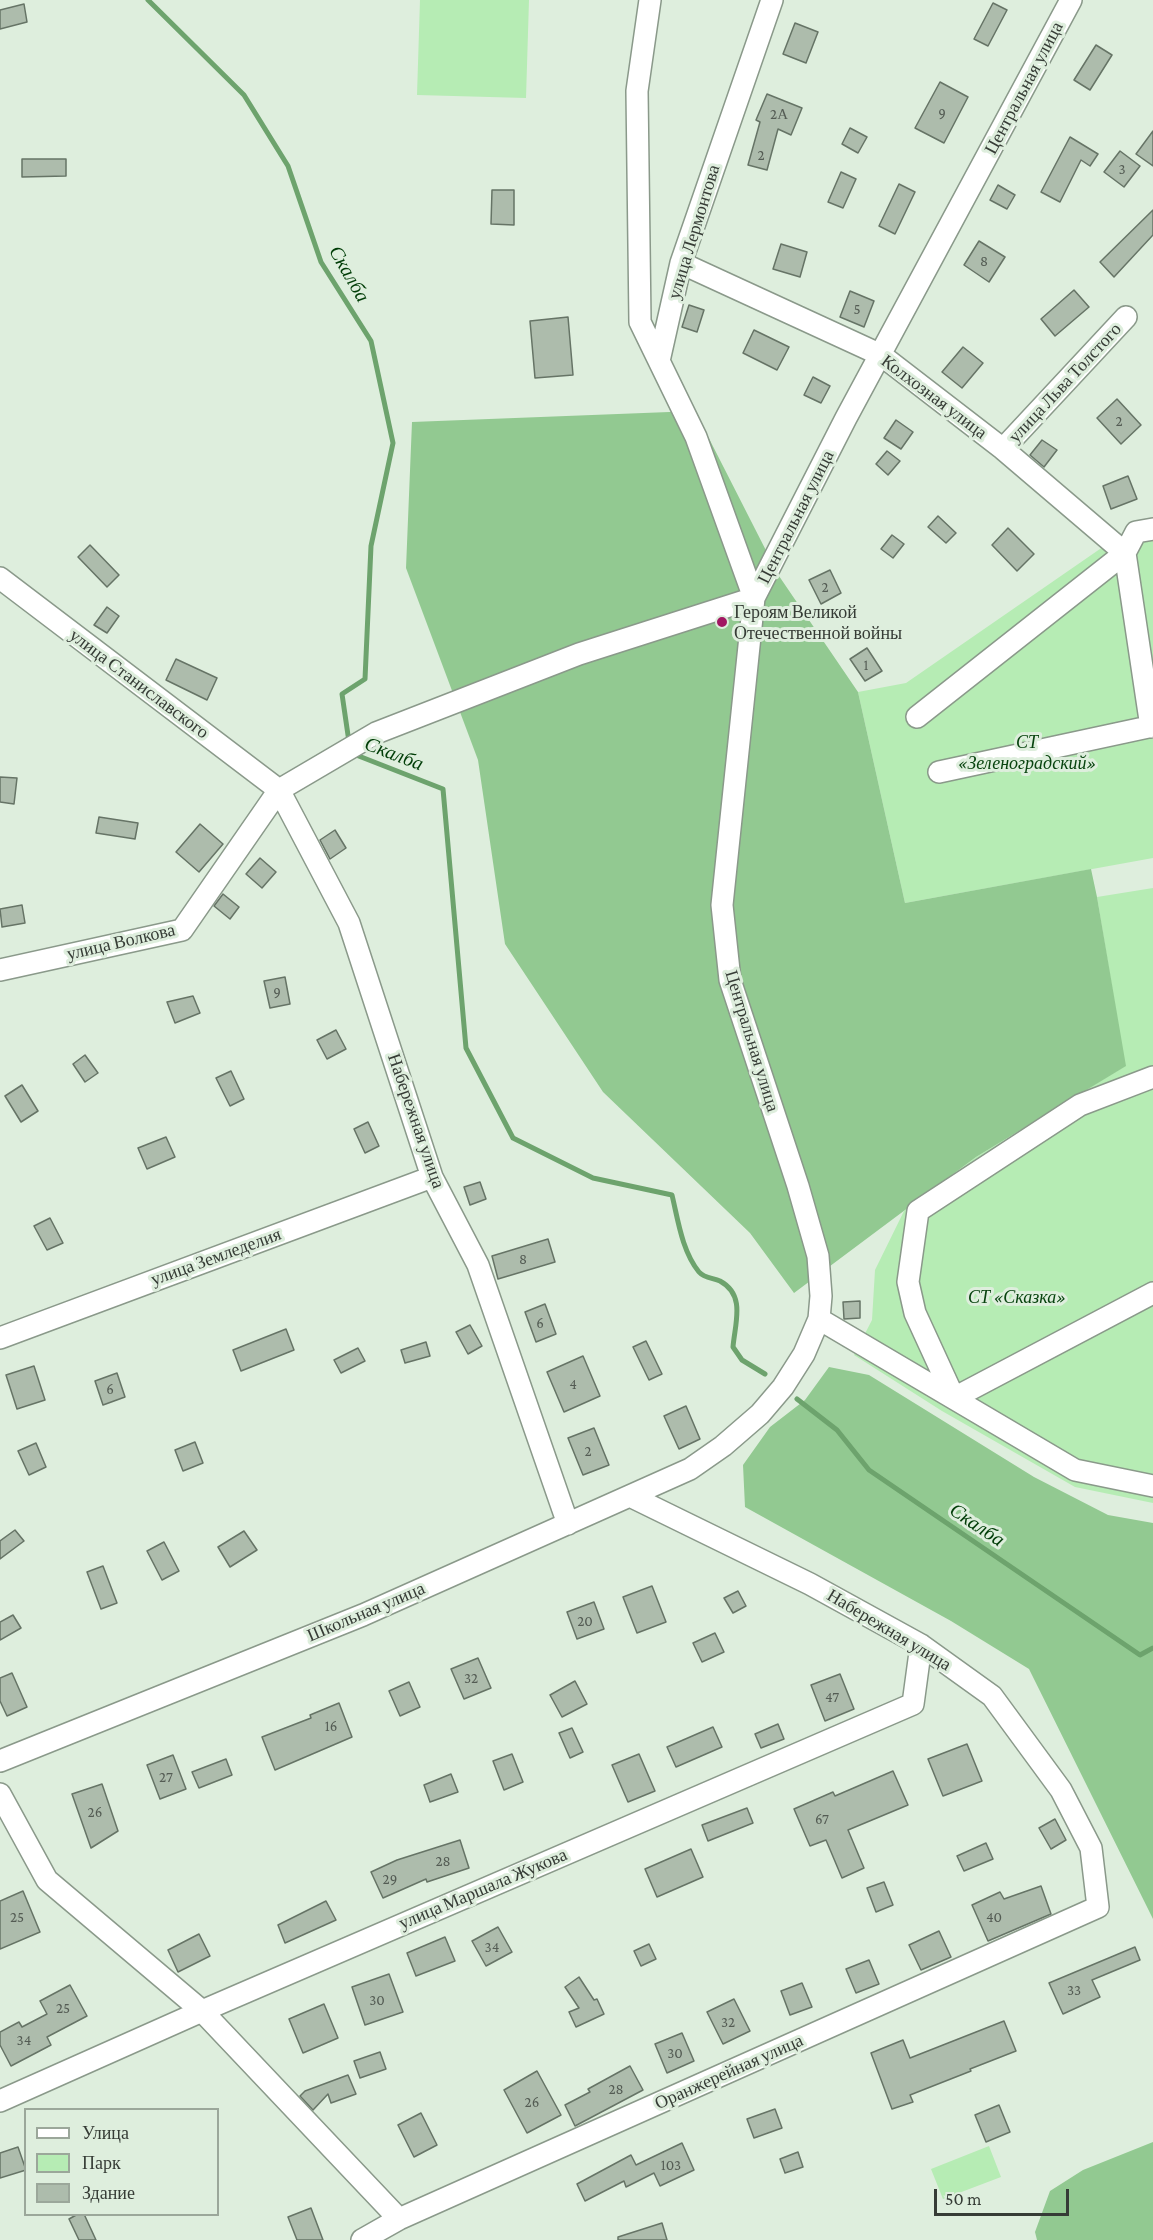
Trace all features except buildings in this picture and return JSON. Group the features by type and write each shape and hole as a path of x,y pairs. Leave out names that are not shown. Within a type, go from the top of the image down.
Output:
{"street":[{"path":"279,790 376,733 579,654 754,598 696,437 639,322 637,91 650,0"},
{"name":"улица Лермонтова","path":"659,361 681,263 772,0"},
{"name":"Центральная улица","path":"819,1319 821,1296 818,1256 798,1186 730,980 722,904 754,598 1071,0"},
{"name":"Колхозная улица","path":"681,263 881,355 1003,449 1125,553"},
{"name":"улица Льва Толстого","path":"1003,449 1126,317"},
{"path":"917,717 1125,553 1136,532 1153,529"},
{"path":"939,772 1152,726 1125,553"},
{"name":"улица Станиславского","path":"0,578 279,790"},
{"name":"улица Волкова","path":"0,970 182,930 279,790"},
{"name":"Набережная улица","path":"279,790 349,923 432,1177 478,1265 568,1524"},
{"path":"954,1398 915,1313 908,1282 918,1211 1080,1104 1153,1077"},
{"name":"улица Земледелия","path":"0,1338 432,1177"},
{"path":"954,1398 1153,1293"},
{"path":"819,1319 1075,1470 1153,1486"},
{"name":"Школьная улица","path":"0,1761 363,1615 690,1469 723,1446 760,1414 783,1388 804,1354 819,1319"},
{"name":"Набережная улица","path":"630,1496 810,1584 921,1645 992,1696 1061,1790 1091,1848 1098,1908"},
{"name":"улица Маршала Жукова","path":"0,2101 202,2011 913,1704 921,1645"},
{"path":"0,1794 47,1880 202,2011 399,2219"},
{"name":"Оранжерейная улица","path":"362,2240 399,2219 1098,1908"}],"green space":[{"path":"420,0 529,0 526,98 417,95"},
{"path":"695,411 779,576 858,692 905,903 1091,869 1126,1066 976,1157 794,1293 750,1233 603,1092 505,944 478,760 406,568 412,422"},
{"name":"СТ «Зеленоградский»","path":"1153,519 1153,858 905,903 858,692 906,683 1139,522"},
{"name":"СТ «Сказка»","path":"1153,888 1153,1503 1075,1487 942,1411 854,1355 872,1320 875,1270 904,1211 976,1157 1125,1066 1097,897"},
{"path":"829,1367 869,1375 1034,1477 1108,1515 1153,1523 1153,1919 1029,1669 951,1621 745,1507 743,1465 770,1427 805,1400"},
{"path":"1153,2142 1153,2240 1037,2240 1035,2232 1050,2191 1083,2170"},
{"path":"989,2146 1001,2177 943,2199 931,2169"}],"waterway":[{"name":"Скалба","path":"148,0 244,95 288,166 321,262 371,341 393,443 371,546 365,679 342,694 349,742"},
{"name":"Скалба","path":"351,753 443,789 466,1048 513,1138 593,1178 672,1195 681,1235 693,1264 701,1274 720,1281 733,1294 737,1310 733,1347 742,1360 765,1374"},
{"name":"Скалба","path":"797,1399 837,1430 869,1470 1140,1655 1153,1648"}],"place":[{"name":"Героям Великой Отечественной войны","path":"722,622"}]}
